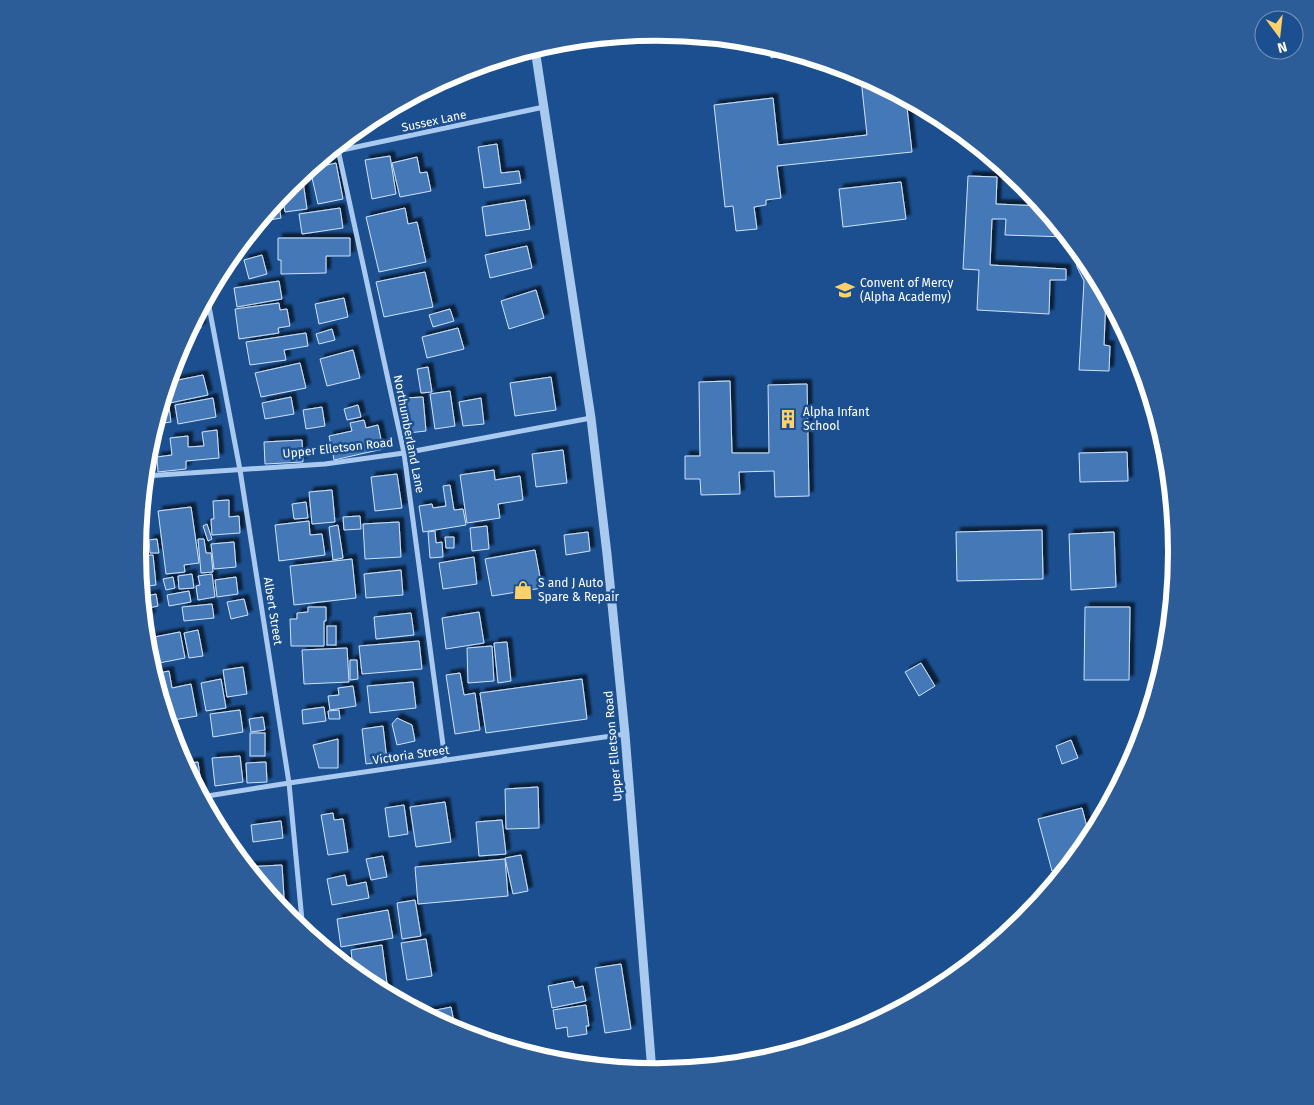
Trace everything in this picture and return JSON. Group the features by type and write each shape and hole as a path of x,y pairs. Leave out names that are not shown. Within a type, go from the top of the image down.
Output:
{"street":[{"name":"Upper Elletson Road","path":"536,56 591,418 607,554 625,734 651,1062"},
{"name":"Sussex Lane","path":"347,146 544,107"},
{"name":"Northumberland Lane","path":"339,153 404,453 445,760"},
{"name":"Albert Street","path":"209,306 240,470 289,783 302,920"},
{"name":"Upper Elletson Road","path":"152,476 325,464 404,453 591,418"},
{"name":"Victoria Street","path":"207,796 625,734"},
{"path":"640,1063 651,1062"}],"building":[{"path":"862,84 907,107 912,152 777,166 781,198 766,200 766,205 754,207 757,229 736,231 733,206 725,207 714,105 773,98 778,145 867,135"},
{"path":"497,144 501,173 519,171 521,183 484,188 478,147"},
{"path":"390,156 396,194 372,199 365,160"},
{"path":"417,157 420,173 427,172 431,191 400,197 392,163"},
{"path":"336,163 343,199 318,204 312,176 322,166"},
{"path":"968,176 997,177 996,204 1032,206 1059,237 1005,235 1006,219 992,219 990,265 1066,269 1066,280 1050,280 1049,314 977,310 979,270 963,269"},
{"path":"901,182 906,219 843,227 839,189"},
{"path":"303,183 307,209 285,212 284,203"},
{"path":"525,200 530,229 486,236 482,207"},
{"path":"279,208 281,218 269,220"},
{"path":"340,208 343,228 302,234 299,214"},
{"path":"405,208 408,224 417,222 426,262 379,272 366,217"},
{"path":"278,238 350,238 350,256 326,256 326,273 281,274 281,260 278,260"},
{"path":"527,246 532,268 490,278 485,255"},
{"path":"262,255 267,274 249,279 244,260"},
{"path":"1076,259 1106,307 1104,345 1110,346 1109,371 1079,370 1084,281 1077,267"},
{"path":"425,272 433,307 384,317 376,282"},
{"path":"279,281 282,299 237,307 234,288"},
{"path":"536,290 544,318 509,329 501,301"},
{"path":"344,298 348,317 319,324 315,304"},
{"path":"279,303 280,310 287,309 290,326 278,328 279,333 239,339 235,309"},
{"path":"450,309 454,321 433,327 429,315"},
{"path":"458,328 464,349 427,358 422,337"},
{"path":"332,329 335,340 319,344 316,334"},
{"path":"306,333 308,346 284,350 286,360 250,365 246,342"},
{"path":"353,350 360,378 327,386 320,359"},
{"path":"300,363 306,388 261,397 255,373"},
{"path":"428,367 432,392 421,393 417,369"},
{"path":"203,375 208,395 168,403 176,380"},
{"path":"551,377 556,410 515,416 510,383"},
{"name":"Alpha Infant School","path":"730,381 732,453 769,453 768,385 807,384 809,496 775,497 774,471 739,472 740,494 701,495 700,479 685,479 685,456 700,456 699,382"},
{"path":"450,391 455,426 435,429 430,394"},
{"path":"291,397 294,414 265,419 262,403"},
{"path":"423,397 426,431 408,433 405,398"},
{"path":"213,398 216,417 178,424 175,405"},
{"path":"481,398 484,424 463,426 459,402"},
{"path":"358,405 361,417 347,420 344,409"},
{"path":"167,407 169,407 171,422 164,423 163,419"},
{"path":"322,407 325,426 306,429 303,410"},
{"path":"364,420 366,428 378,425 383,449 334,460 329,436 352,431 350,423"},
{"path":"217,430 219,458 186,461 186,469 158,472 157,457 172,455 170,438 188,436 188,447 204,446 202,432"},
{"path":"302,440 303,462 265,464 264,442"},
{"path":"563,450 567,483 536,487 532,454"},
{"path":"1127,452 1128,481 1080,482 1079,453"},
{"path":"494,470 495,480 520,476 523,500 498,504 500,518 467,523 460,475"},
{"path":"397,474 402,508 375,511 371,477"},
{"path":"450,485 454,510 463,509 466,525 423,532 419,506 432,504 433,508 446,506 443,486"},
{"path":"332,490 335,522 312,524 309,492"},
{"path":"229,500 229,517 239,516 240,533 212,535 211,519 214,519 213,501"},
{"path":"306,502 308,518 294,519 292,504"},
{"path":"191,507 199,563 184,565 185,572 166,574 158,511"},
{"path":"360,516 361,529 344,530 343,517"},
{"path":"309,521 310,535 322,534 325,555 279,561 275,525"},
{"path":"399,522 401,557 365,559 363,524"},
{"path":"207,524 212,539 208,541 203,526"},
{"path":"338,525 343,558 333,560 329,527"},
{"path":"487,526 489,549 472,551 470,528"},
{"path":"1042,530 1043,579 957,581 956,532"},
{"path":"435,531 436,543 442,542 443,557 430,558 428,532"},
{"path":"588,532 590,551 566,555 564,535"},
{"path":"1114,532 1116,587 1071,590 1069,534"},
{"path":"445,537 454,537 454,548 446,548"},
{"path":"157,539 159,553 150,553 149,540"},
{"path":"198,539 204,539 206,553 211,553 213,572 201,573"},
{"path":"234,542 236,567 214,569 211,544"},
{"path":"535,550 542,588 492,596 485,559"},
{"path":"146,555 153,555 156,585 147,586"},
{"path":"474,557 477,584 443,589 439,563"},
{"path":"352,559 356,598 294,605 290,566"},
{"path":"401,570 403,595 366,598 364,574"},
{"path":"192,574 194,588 179,589 178,576"},
{"path":"212,574 215,597 198,600 196,586 200,585 198,576"},
{"path":"173,577 175,588 166,590 163,579"},
{"path":"236,577 238,594 217,597 215,580"},
{"path":"189,591 191,602 169,606 167,595"},
{"path":"156,594 158,606 149,608 148,596"},
{"path":"244,599 248,615 231,619 227,602"},
{"path":"212,604 214,618 184,621 182,607"},
{"path":"308,607 326,607 324,646 291,646 290,619 297,619 297,613 308,612"},
{"path":"1085,607 1130,607 1129,680 1084,680"},
{"path":"479,612 484,643 446,649 442,618"},
{"path":"411,613 414,635 376,639 374,617"},
{"path":"327,626 336,626 336,645 327,645"},
{"path":"198,630 203,656 189,658 184,633"},
{"path":"180,632 185,658 158,663 153,637"},
{"path":"419,641 422,669 362,674 359,646"},
{"path":"507,642 511,681 498,683 494,643"},
{"path":"492,646 494,681 468,683 467,648"},
{"path":"347,648 349,682 304,684 302,650"},
{"path":"350,660 357,660 358,679 350,680"},
{"path":"921,663 935,686 919,696 905,672"},
{"path":"243,667 247,694 227,697 223,670"},
{"path":"169,671 172,688 191,684 197,716 174,720 160,673"},
{"path":"460,673 464,695 475,693 480,730 455,734 446,675"},
{"path":"221,679 226,708 206,711 201,683"},
{"path":"582,679 587,719 486,733 480,693"},
{"path":"413,682 416,708 370,713 367,686"},
{"path":"353,686 356,706 330,710 328,696 339,695 338,688"},
{"path":"324,707 326,721 303,724 302,710"},
{"path":"240,710 243,732 213,737 210,714"},
{"path":"339,710 340,719 329,719 328,711"},
{"path":"263,717 265,730 251,732 249,719"},
{"path":"397,718 412,725 415,741 397,745 392,724"},
{"path":"383,726 387,761 366,764 362,729"},
{"path":"250,733 265,733 265,756 250,756"},
{"path":"338,739 338,768 319,768 313,745"},
{"path":"1071,740 1078,758 1062,764 1056,746"},
{"path":"240,756 243,782 215,786 212,758"},
{"path":"198,762 201,785 198,779 191,763"},
{"path":"266,762 267,782 247,783 246,763"},
{"path":"538,787 539,828 506,829 505,789"},
{"path":"445,802 451,842 416,847 410,807"},
{"path":"404,805 408,834 389,837 385,808"},
{"path":"1082,808 1087,828 1058,870 1052,871 1038,819"},
{"path":"333,813 334,820 343,819 348,852 328,855 321,815"},
{"path":"502,820 506,854 479,856 476,822"},
{"path":"281,821 283,838 253,842 251,825"},
{"path":"521,855 528,891 513,894 505,858"},
{"path":"383,856 387,877 371,880 366,859"},
{"path":"505,859 508,896 418,904 415,867"},
{"path":"282,865 284,902 273,890 253,867"},
{"path":"345,875 347,886 366,882 369,898 332,905 327,879"},
{"path":"415,900 421,936 402,939 397,903"},
{"path":"388,910 393,938 341,947 337,919"},
{"path":"426,939 432,976 407,980 401,943"},
{"path":"382,945 387,987 376,980 375,976 371,977 348,960 352,959 351,950"},
{"path":"621,964 631,1029 605,1033 595,968"},
{"path":"573,981 575,988 583,986 586,1001 552,1008 548,986"},
{"path":"586,1005 589,1026 586,1026 587,1034 568,1037 567,1027 556,1029 553,1010"},
{"path":"451,1007 454,1022 431,1011"}],"place":[{"name":"Convent of Mercy (Alpha Academy)","path":"845,290"},
{"name":"Alpha Infant School","path":"788,419"},
{"name":"S and J Auto Spare & Repair","path":"523,590"}]}
